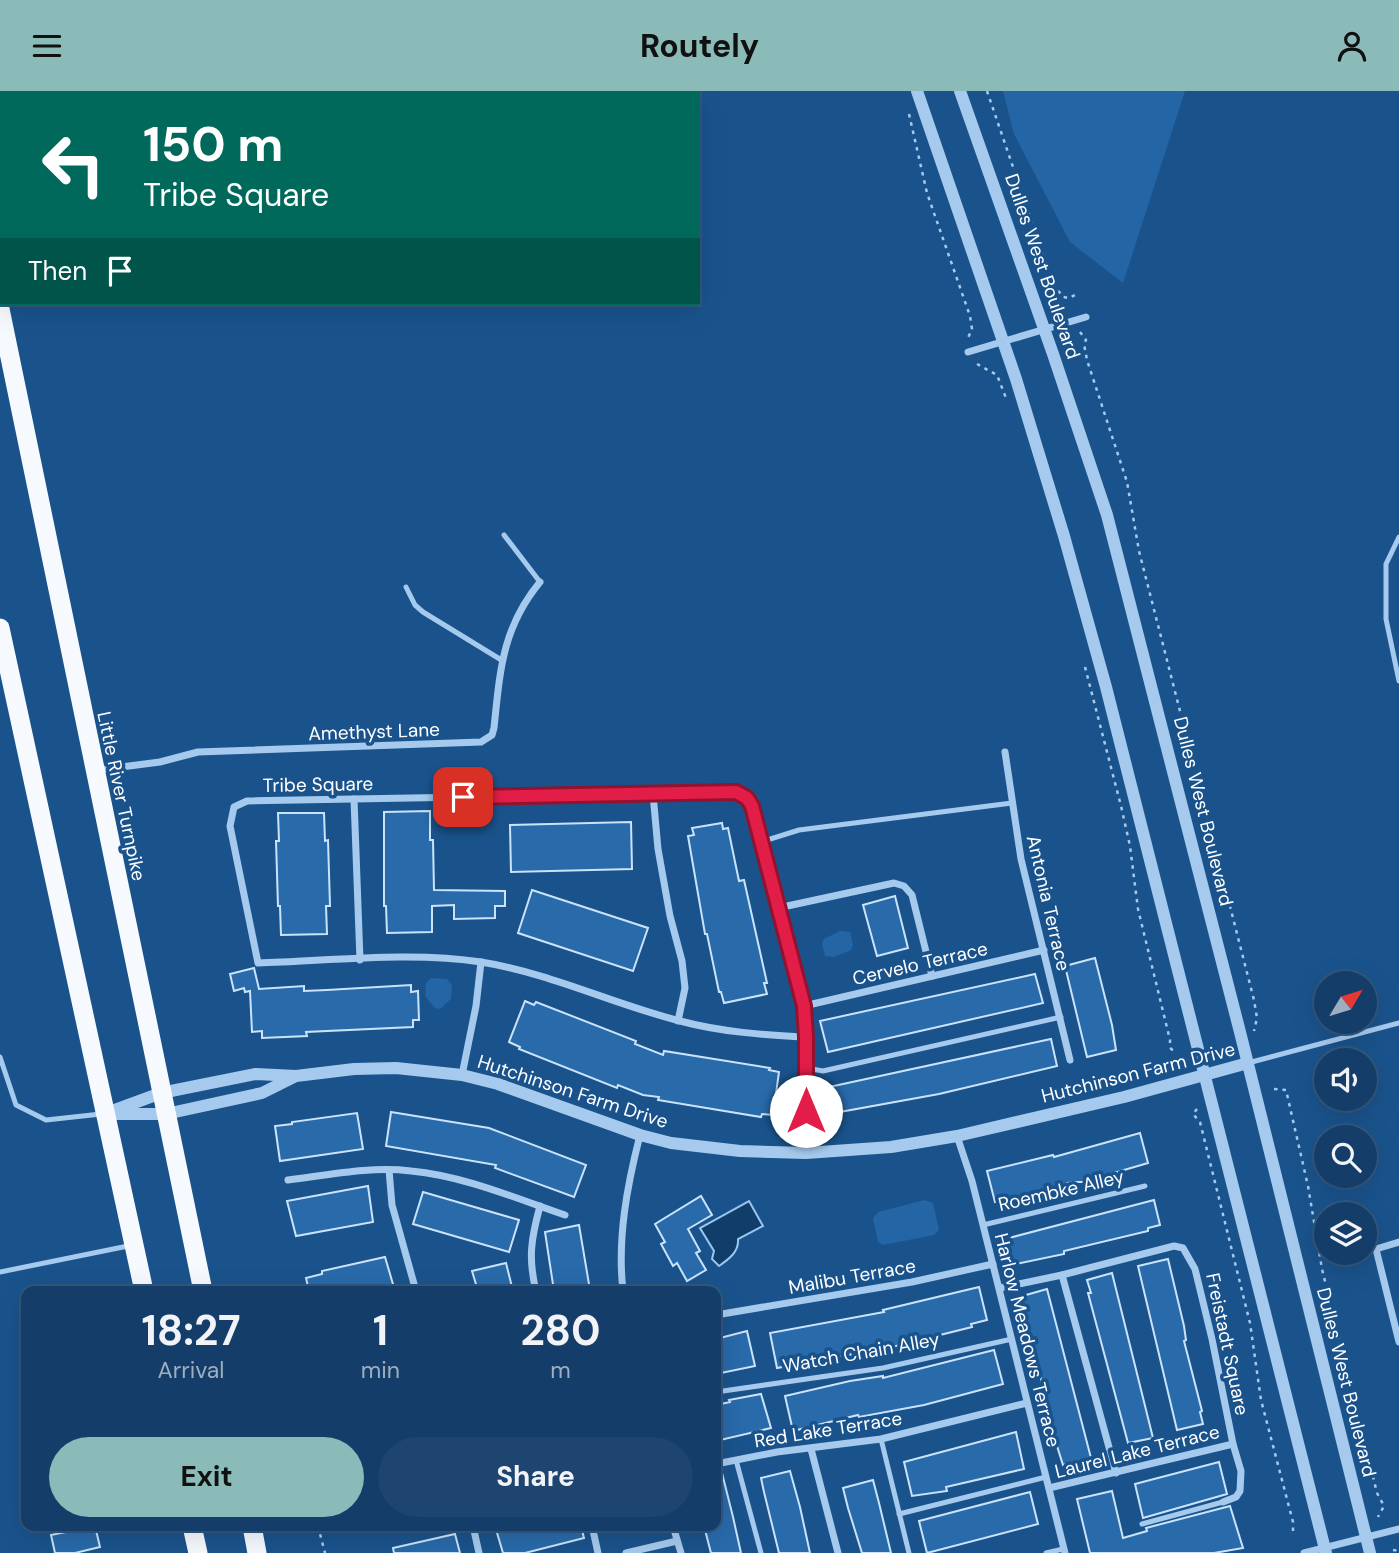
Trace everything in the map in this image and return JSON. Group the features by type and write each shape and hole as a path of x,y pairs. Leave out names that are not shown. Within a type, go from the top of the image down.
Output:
{"highway":[{"name":"Little River Turnpike","path":"2,309 94,771 202,1286"},
{"path":"0,628 104,1114 144,1286"},
{"path":"193,1531 198,1553"},
{"path":"252,1531 257,1553"}],"street":[{"path":"917,91 1003,342 1050,488 1089,624 1325,1551"},
{"name":"Dulles West Boulevard","path":"960,91 1107,515 1370,1553"},
{"path":"968,352 1086,317"},
{"name":"Amethyst Lane","path":"94,771 160,762 198,752 481,742 492,735 494,728 502,660 516,615 540,582"},
{"name":"Antonia Terrace","path":"1005,752 1021,859 1070,1061"},
{"name":"Tribe Square","path":"806,1037 723,1031 678,1021 540,975 481,962 426,957 258,963 230,826 234,807 247,801 653,793 736,792 747,798 752,806 804,1006 806,1037 806,1153"},
{"path":"653,793 658,849 670,916 682,961 685,988 678,1021"},
{"path":"354,799 360,960"},
{"path":"778,908 894,883 904,886 912,895 932,976"},
{"name":"Cervelo Terrace","path":"804,1006 1044,950"},
{"path":"462,1075 476,1006 481,962"},
{"name":"Hutchinson Farm Drive","path":"104,1114 161,1093 256,1074 296,1076 396,1068 462,1075 498,1084 640,1135 701,1148 806,1153 891,1147 957,1136 1124,1097 1248,1063"},
{"name":"Hutchinson Farm Drive","path":"104,1114 166,1114 262,1093 296,1076"},
{"path":"623,1286 623,1227 628,1181 640,1135"},
{"name":"Harlow Meadows Terrace","path":"957,1136 1000,1288 1064,1551"},
{"path":"389,1170 393,1205 415,1286"},
{"path":"288,1180 346,1173 412,1171 459,1180 565,1215"},
{"path":"535,1286 531,1272 530,1242 540,1206"},
{"path":"1399,1242 1376,1248 1399,1342"},
{"name":"Freistadt Square","path":"1000,1288 1174,1246 1183,1248 1195,1269 1242,1483 1236,1497 1223,1502"},
{"name":"Malibu Terrace","path":"721,1314 912,1282 993,1264"},
{"path":"1062,1275 1116,1473"},
{"name":"Red Lake Terrace","path":"721,1463 881,1439 1027,1403"},
{"name":"Laurel Lake Terrace","path":"1049,1488 1233,1444"},
{"path":"811,1449 838,1553"},
{"path":"1304,1553 1325,1551 1399,1529"},
{"path":"474,1531 479,1553"},
{"path":"593,1531 598,1553"},
{"path":"674,1531 681,1553"},
{"path":"626,1553 677,1541"}],"lane":[{"path":"504,535 540,582"},
{"path":"1399,537 1386,564 1386,619 1399,681"},
{"path":"406,587 415,605 423,612 502,660"},
{"path":"761,842 799,830 1012,803"},
{"path":"806,1068 823,1071 1061,1017"},
{"path":"1248,1063 1399,1023"},
{"path":"0,1057 3,1078 16,1105 46,1120 104,1114"},
{"name":"Roembke Alley","path":"983,1225 1146,1186"},
{"path":"0,1272 135,1244"},
{"name":"Watch Chain Alley","path":"721,1391 883,1368 1012,1339"},
{"path":"881,1439 909,1553"},
{"path":"736,1460 761,1553"},
{"path":"899,1514 1046,1477"},
{"path":"1142,1524 1223,1502"},
{"path":"1046,1553 1064,1551"}],"path":[{"path":"987,91 1053,284 1063,297 1069,298 1077,294"},
{"path":"906,103 928,193 970,316 972,329 969,342"},
{"path":"1080,332 1086,340 1084,344 1087,360 1127,482 1139,551 1254,1000 1257,1018 1253,1033"},
{"path":"977,364 997,375 1008,403"},
{"path":"1084,665 1124,819 1138,909 1170,1048 1174,1051"},
{"path":"1274,1089 1286,1090 1308,1186 1322,1269 1377,1493 1384,1506 1378,1517"},
{"path":"1197,1109 1193,1114 1200,1122 1247,1309 1261,1399 1293,1523 1293,1533 1296,1535"},
{"path":"319,1531 325,1553"},
{"path":"1393,1550 1399,1551"}],"shaded area":[{"path":"1003,91 1185,91 1123,283 1070,242 1014,134"},
{"path":"840,931 850,932 853,945 851,950 834,957 825,956 822,943 824,939"},
{"path":"431,978 447,979 452,985 451,999 440,1009 435,1008 425,996 426,983"},
{"path":"925,1200 933,1203 939,1230 934,1235 883,1245 878,1242 873,1218 878,1212"},
{"path":"749,1201 763,1226 738,1239 735,1251 719,1266 712,1259 714,1251 700,1228"}],"building":[{"path":"430,811 434,890 505,891 505,906 495,906 495,918 454,919 454,905 432,906 432,932 387,933 384,906 384,812"},
{"path":"278,813 324,813 325,841 328,840 330,906 326,906 327,934 281,935 276,841 279,841"},
{"path":"631,822 632,869 511,872 510,825"},
{"path":"722,823 723,829 728,828 739,881 744,880 767,983 764,983 767,994 724,1003 705,934 688,836 694,835 692,828"},
{"path":"532,890 648,928 633,971 518,933"},
{"path":"895,896 908,948 877,956 863,905"},
{"path":"1095,958 1116,1050 1087,1057 1065,966"},
{"path":"254,968 259,989 304,986 304,991 411,985 411,992 418,991 419,1020 413,1020 413,1027 306,1032 307,1036 262,1038 262,1031 252,1032 250,991 245,992 244,988 234,991 230,974"},
{"path":"1035,974 1043,1003 828,1052 820,1021"},
{"path":"525,1001 534,1005 536,1002 636,1041 635,1044 663,1055 664,1051 770,1068 769,1070 779,1072 773,1115 762,1114 761,1117 658,1100 659,1097 643,1095 618,1085 617,1088 519,1049 520,1047 509,1042"},
{"path":"1051,1039 1057,1066 939,1094 834,1113 829,1087"},
{"path":"391,1112 489,1128 586,1165 574,1197 495,1168 496,1165 386,1146"},
{"path":"357,1113 363,1149 280,1161 275,1126"},
{"path":"1140,1133 1148,1163 1083,1182 1072,1182 995,1202 987,1171 1053,1155 1054,1157"},
{"path":"368,1186 373,1222 296,1236 287,1201"},
{"path":"423,1192 519,1220 509,1252 413,1224"},
{"path":"701,1196 712,1215 688,1229 700,1251 696,1253 706,1270 687,1281 677,1263 673,1266 661,1244 665,1242 655,1224"},
{"path":"1154,1200 1160,1225 1148,1228 1148,1231 1011,1265 1005,1239"},
{"path":"579,1225 589,1286 553,1286 545,1232"},
{"path":"385,1257 394,1286 308,1286 306,1278 322,1274 322,1271"},
{"path":"1168,1259 1203,1424 1177,1430 1138,1266"},
{"path":"506,1263 512,1286 476,1286 472,1271"},
{"path":"1112,1273 1153,1438 1128,1443 1088,1293 1091,1293 1087,1280"},
{"path":"979,1287 987,1320 971,1324 972,1327 892,1347 777,1368 770,1333 884,1312 883,1310"},
{"path":"1047,1289 1091,1458 1063,1465 1019,1297"},
{"path":"747,1331 755,1366 721,1373 721,1338"},
{"path":"994,1350 1003,1384 924,1405 859,1417 858,1415 793,1431 785,1396 850,1381 883,1378"},
{"path":"761,1394 771,1428 721,1440 721,1404 730,1402 729,1400"},
{"path":"1016,1432 1024,1469 946,1487 947,1491 912,1496 904,1462"},
{"path":"1219,1462 1227,1494 1143,1518 1135,1484"},
{"path":"721,1469 741,1553 711,1553 705,1531 721,1531"},
{"path":"790,1471 810,1553 779,1553 764,1492 761,1478"},
{"path":"873,1480 891,1553 862,1553 843,1488"},
{"path":"1112,1491 1123,1538 1147,1531 1146,1528 1230,1506 1243,1548 1214,1553 1090,1553 1077,1499"},
{"path":"1030,1492 1038,1524 927,1553 919,1521"},
{"path":"71,1531 96,1531 100,1547 75,1553 55,1553 51,1535"},
{"path":"496,1531 582,1531 584,1538 525,1553 503,1553"},
{"path":"455,1534 460,1553 394,1553 393,1548"}],"route":[{"path":"463,797 736,792 747,798 752,806 804,1006 806,1111"}]}
